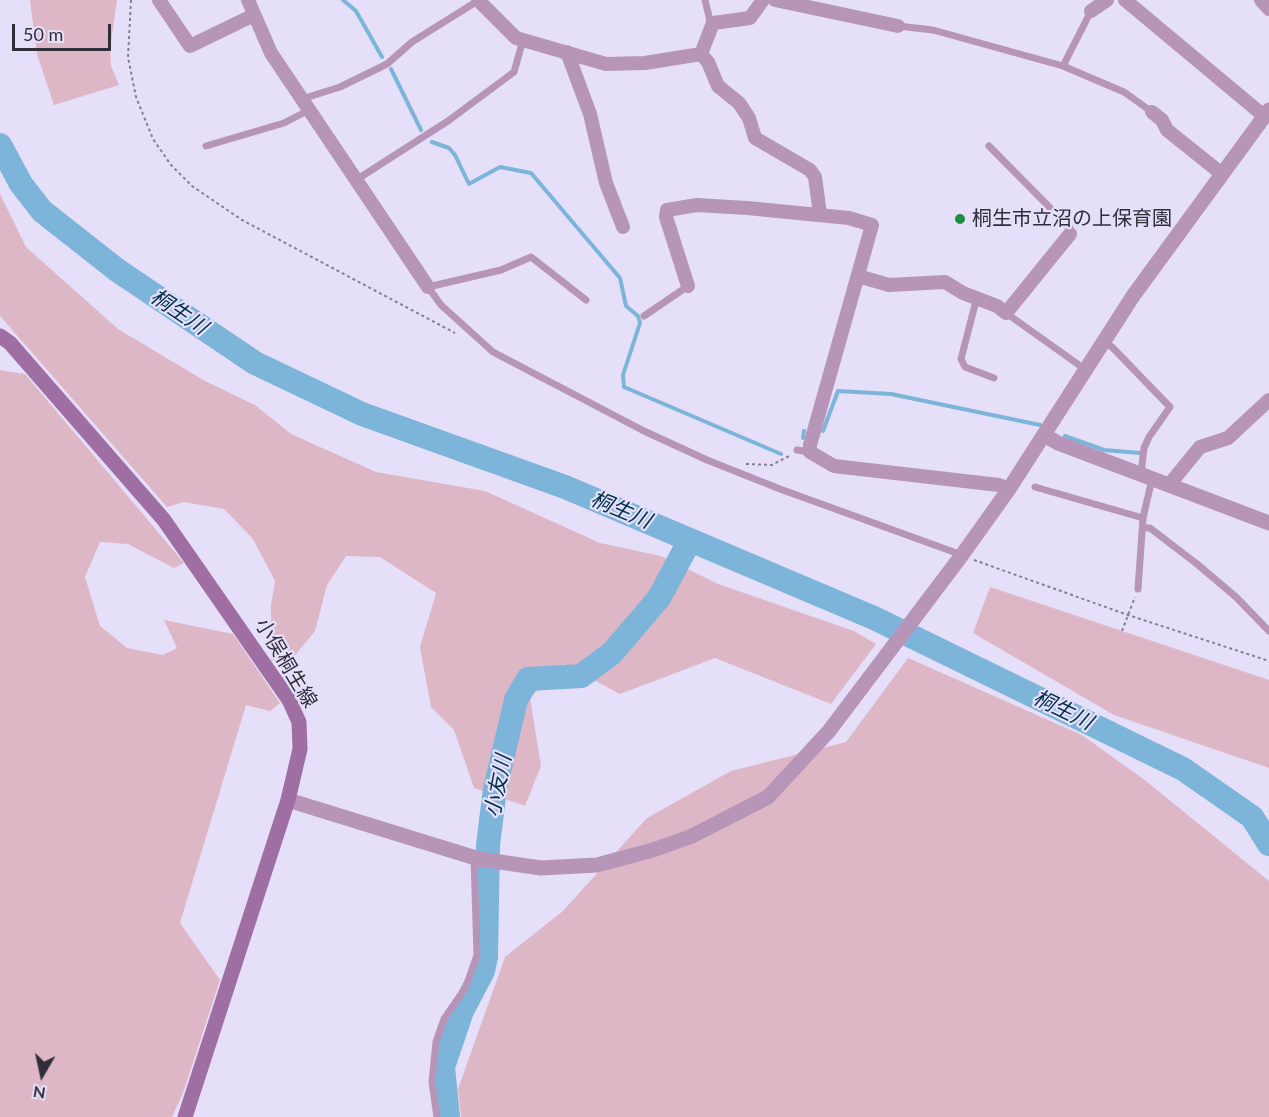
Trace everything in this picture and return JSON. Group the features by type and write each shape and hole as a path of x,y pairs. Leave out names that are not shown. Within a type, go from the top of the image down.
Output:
{"main road":[{"name":"小俣桐生線","path":"0,336 10,343 164,520 289,700 299,722 301,735 288,800 185,1117"}],"street":[{"path":"159,0 190,46 254,15"},
{"path":"248,0 271,53 428,287"},
{"path":"478,0 516,38 606,64 645,63 701,54"},
{"path":"701,54 711,25 750,18 763,0"},
{"path":"776,0 898,26"},
{"path":"1091,12 1107,0"},
{"path":"288,800 476,859 541,868 597,865 625,859 692,836 768,797 829,731 963,558 1146,277 1267,115 1125,0"},
{"path":"1261,0 1269,9"},
{"path":"567,52 590,114 606,183 623,227"},
{"path":"701,54 708,62 718,86 739,103 749,118 755,138 810,170 815,177 820,214"},
{"path":"1152,112 1162,120 1167,130 1222,174"},
{"path":"688,286 666,217 667,210 697,206 820,214 849,218 872,225 810,445 804,451 834,466 999,485 1009,489"},
{"path":"858,276 889,285 945,282 1006,313 1070,234"},
{"path":"1169,485 1200,447 1228,438 1269,400"},
{"path":"1044,435 1058,443 1269,523"}],"lane":[{"path":"206,146 284,123 305,104 387,63 412,42 478,0"},
{"path":"705,0 711,25"},
{"path":"1063,66 1091,12"},
{"path":"898,26 933,30 1063,66 1124,92 1152,112"},
{"path":"356,180 457,115 514,72 523,40"},
{"path":"989,146 1070,228 1070,234"},
{"path":"586,300 531,257 501,270 428,287 441,305 492,352 644,431 707,460 963,558"},
{"path":"644,316 688,286"},
{"path":"977,297 961,359 964,367 994,378"},
{"path":"1006,313 1086,370"},
{"path":"1103,342 1112,347 1170,407 1144,448 1147,476 1143,518 1145,528 1137,591"},
{"path":"1035,487 1143,518"},
{"path":"1145,528 1150,528 1197,564 1236,597 1269,631"},
{"path":"437,1117 432,1083 436,1042 452,1003 466,987 477,955 476,859"}],"path":[{"path":"131,0 128,57 139,110 153,140 171,165 192,186 242,220 464,338"},
{"path":"743,464 772,465 804,451"},
{"path":"963,558 1269,661"},
{"path":"1122,631 1137,591"}],"shaded area":[{"path":"30,0 117,0 110,49 111,66 119,85 54,105 37,54"},
{"path":"0,194 26,247 118,329 205,381 255,405 291,434 376,472 485,491 600,543 661,556 718,584 854,631 876,644 831,704 715,658 620,694 563,664 530,698 541,766 525,806 474,788 454,730 431,707 420,647 436,593 380,557 346,556 327,585 315,631 287,665 271,660 271,605 275,581 253,539 224,509 184,502 167,507 0,316"},
{"path":"0,370 25,374 184,563 174,568 128,544 100,542 85,577 100,626 127,648 163,655 177,648 164,620 233,634 280,703 270,711 246,705 180,923 220,980 183,1093 172,1117 0,1117"},
{"path":"990,587 1269,680 1269,768 1114,715 973,633"},
{"path":"908,658 1082,735 1146,781 1269,881 1269,1117 461,1117 458,1089 505,957 563,911 647,818 731,771 846,742"}],"waterway":[{"path":"343,0 356,11 382,57"},
{"path":"391,69 421,130"},
{"path":"432,142 449,148 455,155 469,184 500,167 531,173 620,278 626,306 638,316 640,323 623,375 624,387 781,454"},
{"name":"桐生川","path":"0,145 21,184 42,211 117,270 255,363 362,414 565,487 874,618 1183,769 1252,817 1269,844"},
{"path":"823,431 838,391 891,394 1040,425"},
{"path":"803,438 804,431"},
{"path":"1065,436 1104,450 1140,453"},
{"name":"小友川","path":"448,1117 443,1067 462,1011 483,971 486,957 488,845 495,789 516,700 528,679 581,676 612,653 659,598 690,540"}],"place":[{"name":"桐生市立沼の上保育園","path":"960,219"}]}
